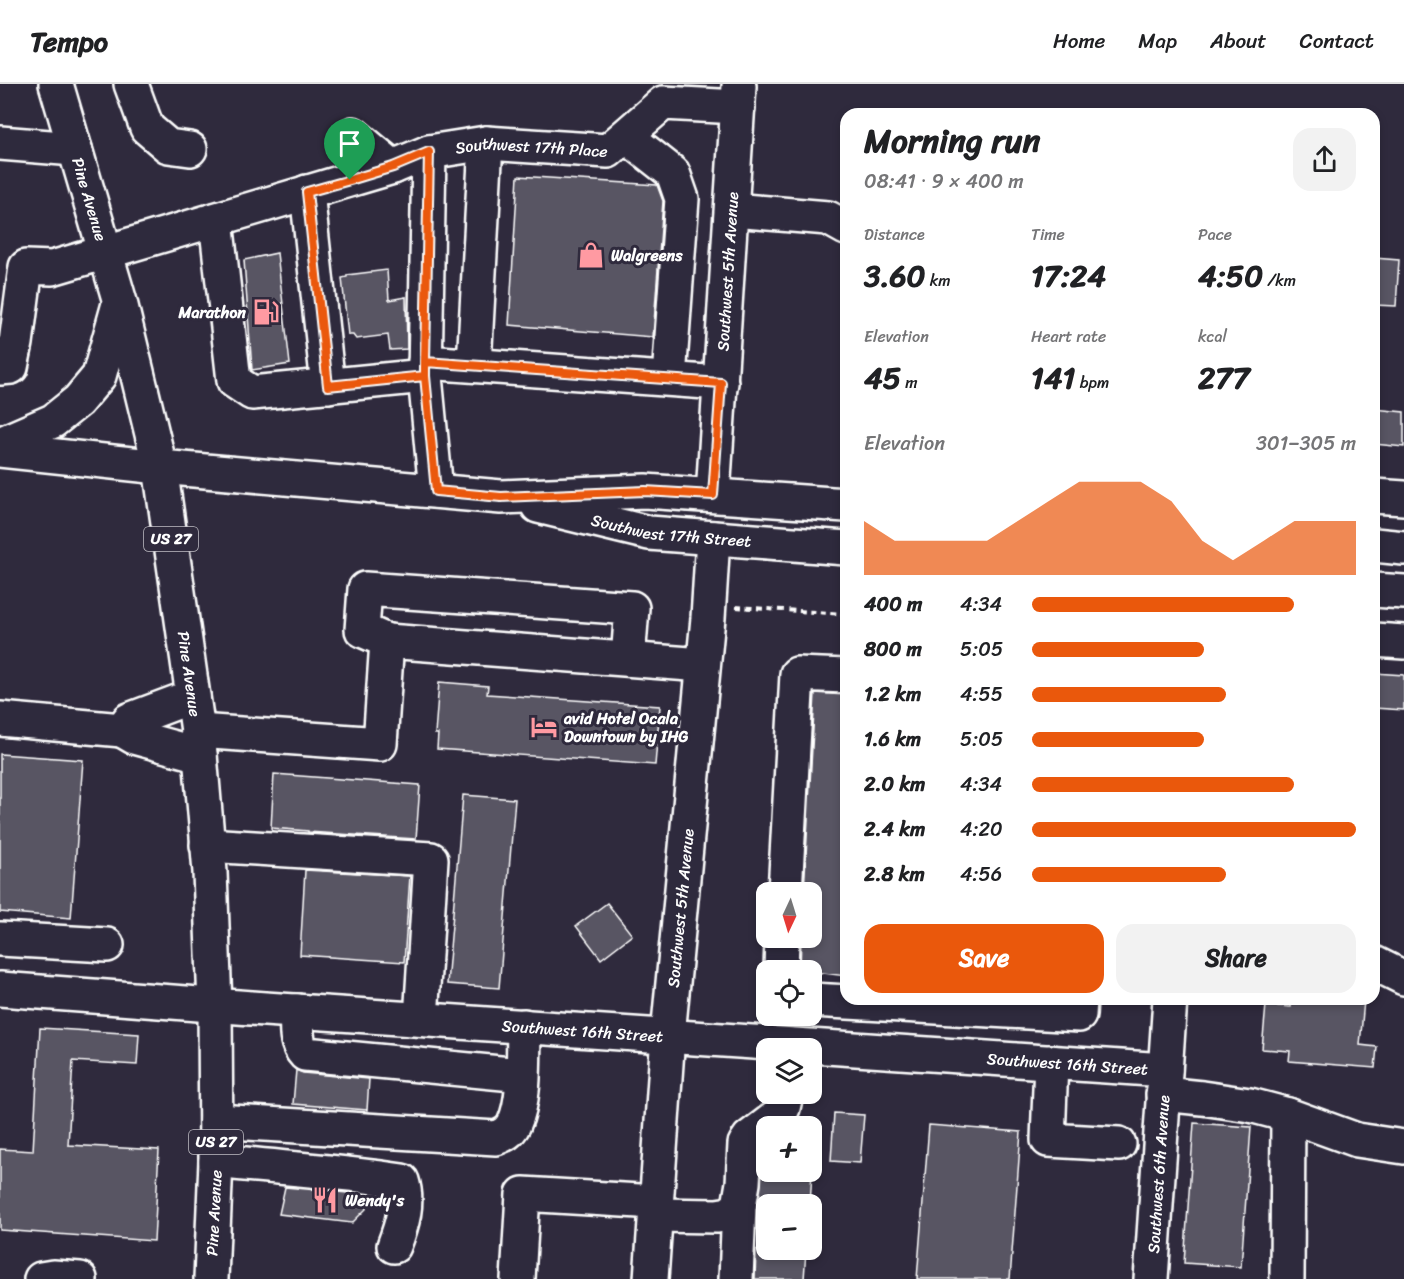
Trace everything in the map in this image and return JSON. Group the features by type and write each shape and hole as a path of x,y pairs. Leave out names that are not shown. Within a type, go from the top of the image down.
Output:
{"main road":[{"name":"Pine Avenue","path":"56,84 120,302 160,467 193,696 207,845 215,1006 216,1161 211,1279"},
{"path":"131,84 147,128 168,146 190,149"},
{"name":"Southwest 17th Place","path":"0,368 11,367 26,267 52,268 393,167 429,152 486,143 608,151 663,103 738,95"},
{"name":"Southwest 5th Avenue","path":"713,495 738,95"},
{"path":"353,134 393,167"},
{"path":"626,136 673,173 682,199 669,378"},
{"path":"0,143 75,149"},
{"path":"474,365 486,143"},
{"path":"429,152 425,369 436,491"},
{"path":"307,192 328,386"},
{"path":"732,210 828,218 840,225"},
{"path":"216,220 234,381 252,393 328,386 425,369 474,365 721,383"},
{"path":"0,444 53,421 78,401 99,376 120,302"},
{"name":"Southwest 17th Street","path":"0,450 160,467 501,497 645,491 840,505"},
{"path":"1380,496 1404,498"},
{"name":"Southwest 17th Street","path":"501,497 649,533 840,549"},
{"name":"Southwest 5th Avenue","path":"651,1279 668,1035 713,538"},
{"path":"1380,546 1404,548"},
{"path":"628,658 632,608 365,589 362,630 387,641 703,665"},
{"path":"1380,590 1404,592"},
{"path":"1380,640 1404,642"},
{"path":"0,719 122,730 134,737 199,743 380,744 387,641"},
{"path":"786,882 797,674 840,676"},
{"path":"122,730 129,720 193,696"},
{"path":"207,845 431,859 422,1019"},
{"path":"0,939 106,945"},
{"path":"1380,966 1404,978"},
{"name":"Southwest 16th Street","path":"0,989 756,1043"},
{"path":"822,1000 840,1001"},
{"path":"998,1005 1079,1015 1080,1005"},
{"name":"Southwest 6th Avenue","path":"1150,1279 1170,1005"},
{"path":"297,1011 297,1038 300,1049 305,1054 522,1075"},
{"path":"216,1121 496,1138 506,1134 514,1125 521,1100 524,1026"},
{"name":"Southwest 16th Street","path":"822,1048 1051,1062 1164,1082 1202,1098 1288,1115 1357,1140 1404,1147"},
{"path":"1051,1062 1048,1140 1119,1144"},
{"path":"736,1279 739,1206 745,1144 749,1138 778,1116 784,1104"},
{"path":"1287,1279 1288,1115"},
{"path":"216,1161 299,1171 351,1173 402,1181 406,1195 401,1227 394,1246"},
{"path":"518,1279 523,1194 717,1216 729,1214 739,1206"},
{"path":"41,1279 53,1277 80,1279"}],"path":[{"path":"708,605 840,614"}],"building":[{"name":"Walgreens","path":"518,176 657,185 663,201 653,337 509,325"},
{"name":"Marathon","path":"277,253 290,364 252,370 244,260"},
{"path":"1380,258 1399,260 1396,306 1380,305"},
{"path":"387,270 389,300 406,297 407,349 390,350 388,335 356,339 353,335 348,335 342,278 347,275"},
{"path":"1380,410 1404,412 1404,447 1380,445"},
{"path":"1380,673 1404,675 1404,710 1380,708"},
{"name":"avid Hotel Ocala Downtown by IHG","path":"439,682 488,686 487,694 660,706 655,765 437,749 438,734 435,734"},
{"path":"815,693 840,695 840,975 822,973 822,960 800,960 801,948 822,948 822,882 805,882"},
{"path":"0,754 83,760 71,918 0,912"},
{"path":"274,774 420,785 416,839 271,828"},
{"path":"463,795 515,799 499,988 447,984"},
{"path":"305,870 410,876 404,962 300,955"},
{"path":"607,903 632,935 601,959 576,926"},
{"path":"1266,1005 1291,1007 1291,1005 1364,1005 1360,1045 1377,1047 1375,1068 1289,1061 1290,1051 1262,1049"},
{"path":"40,1028 139,1034 137,1065 73,1061 68,1145 159,1150 154,1241 0,1230 0,1149 33,1151"},
{"path":"296,1070 303,1073 369,1079 367,1110 293,1104"},
{"path":"834,1113 864,1115 860,1163 831,1161"},
{"path":"1194,1123 1251,1127 1241,1267 1184,1263"},
{"path":"929,1125 1021,1132 1010,1279 917,1279"},
{"path":"761,1182 811,1182 811,1194 759,1194"},
{"name":"Wendy's","path":"285,1187 369,1195 366,1209 352,1223 279,1214"},
{"path":"756,1250 756,1260 805,1260 804,1279 755,1279"}],"place":[{"name":"Walgreens","path":"591,255"},
{"name":"Marathon","path":"266,312"},
{"name":"avid Hotel Ocala Downtown by IHG","path":"544,727"},
{"name":"Wendy's","path":"325,1200"}],"route":[{"path":"350,180 307,192 328,386 425,376 425,362 721,383 713,495 645,491 501,497 436,491 425,376 425,362 429,152 393,167 350,180"}]}
